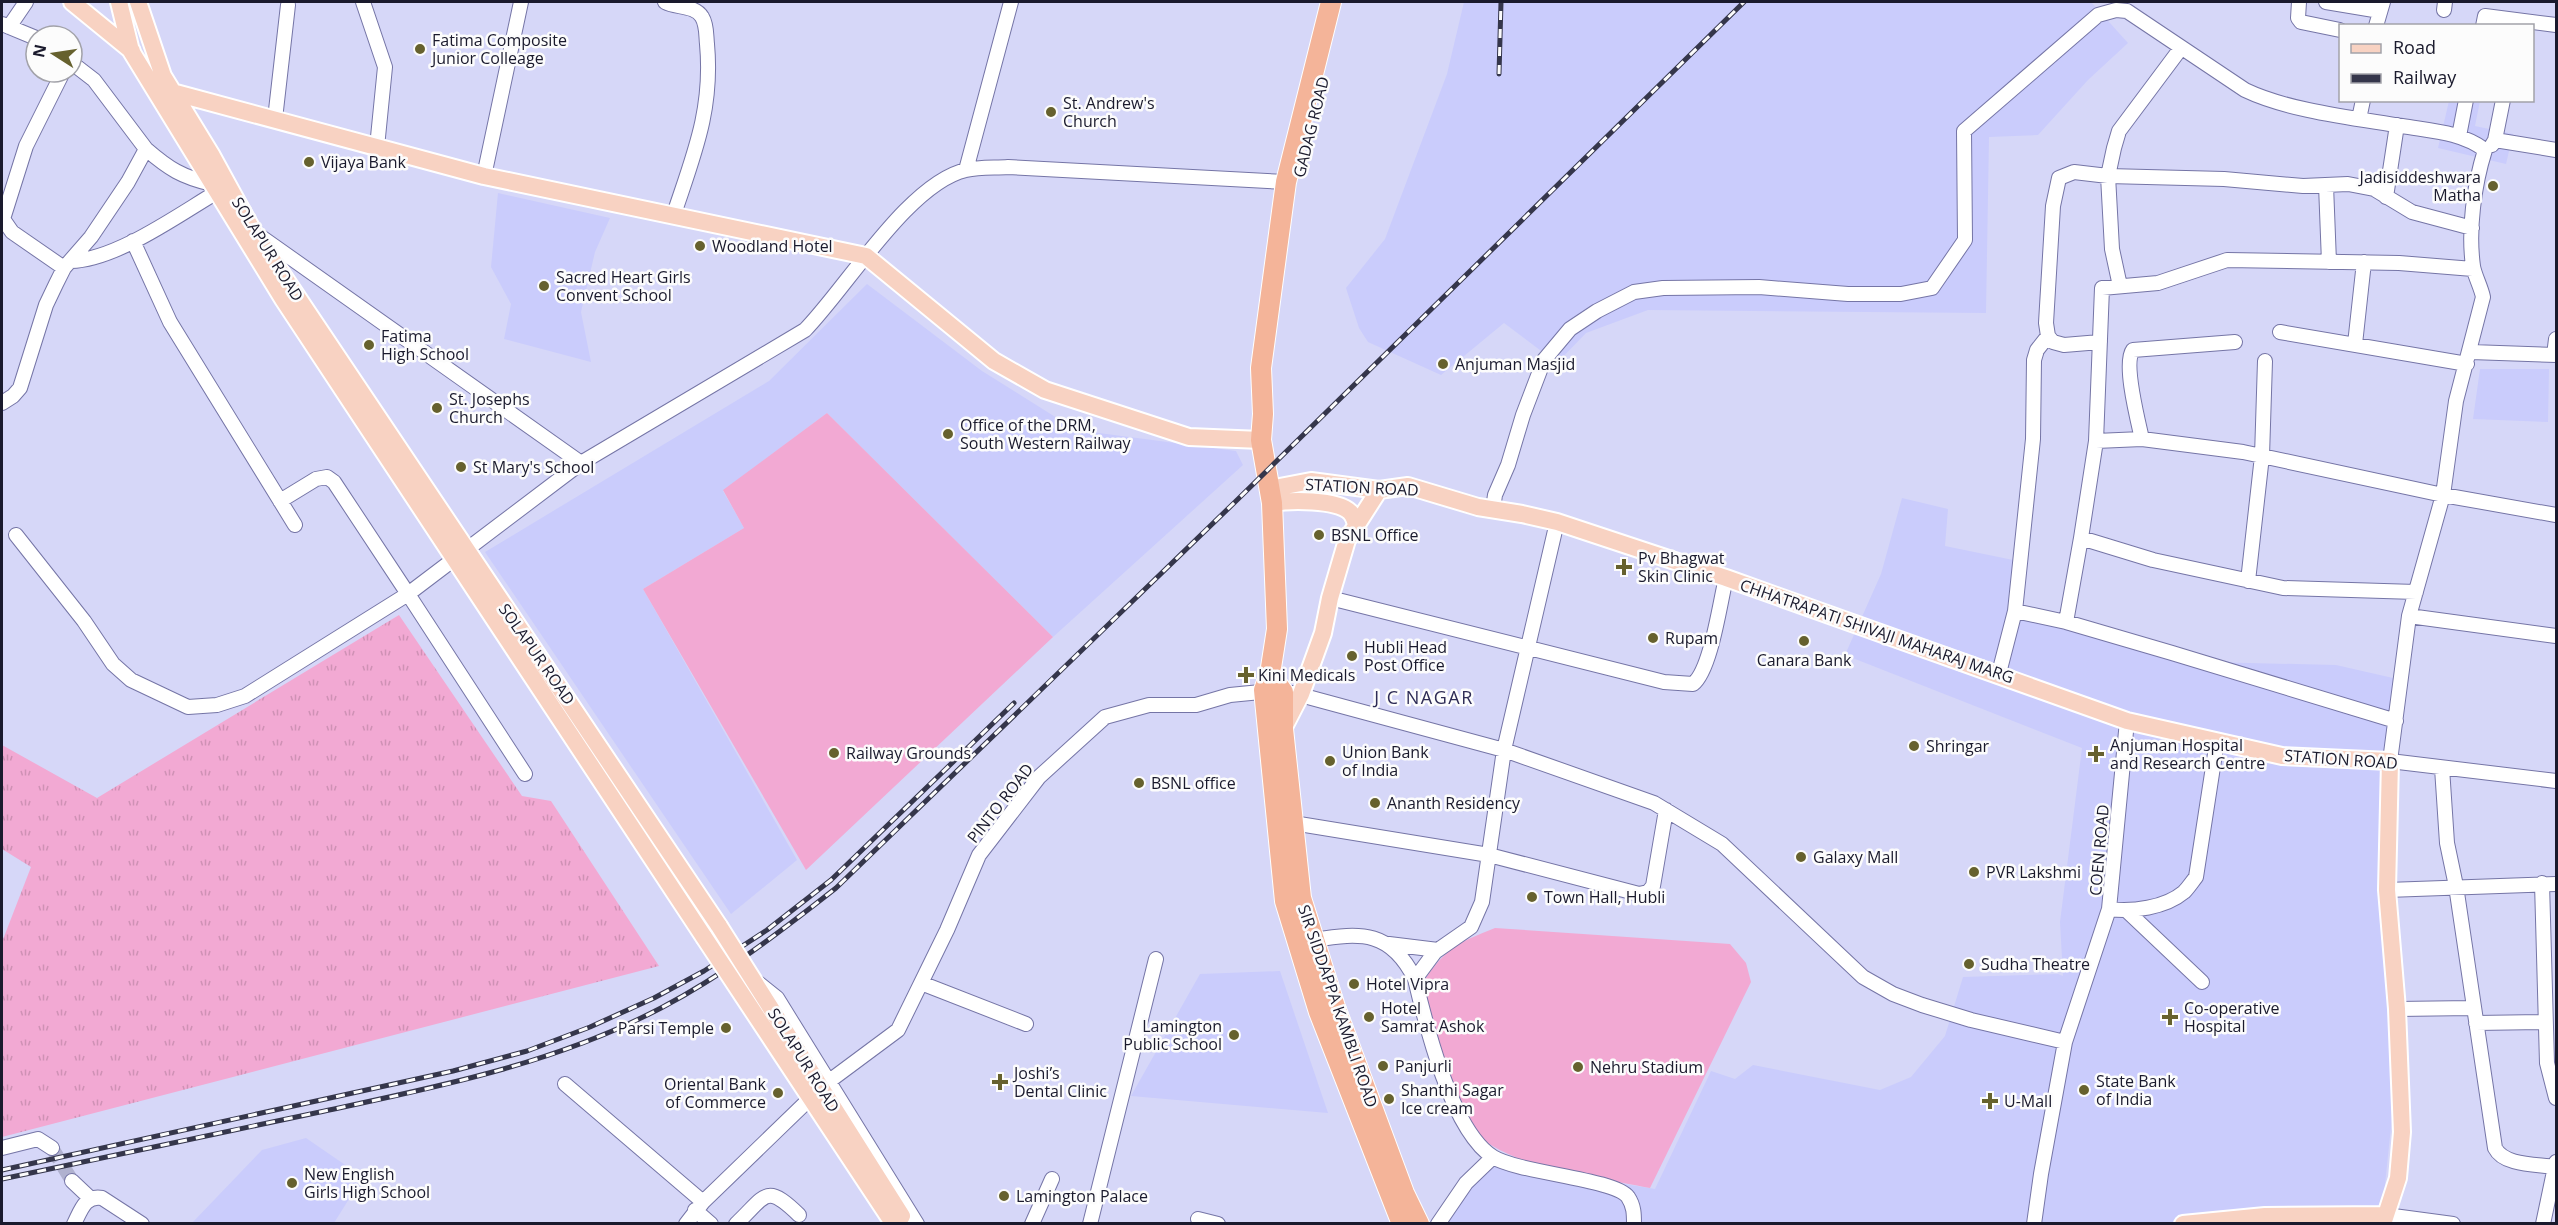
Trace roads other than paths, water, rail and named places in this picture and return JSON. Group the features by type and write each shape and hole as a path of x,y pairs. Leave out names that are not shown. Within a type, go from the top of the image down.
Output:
{"highway":[{"name":"GADAG ROAD","path":"1279,688 1271,496 1261,440 1263,414 1260,368 1286,183 1331,2"},
{"name":"GADAG ROAD","path":"1275,251 1297,185 1342,2"},
{"name":"SIR SIDDAPPA KAMBLI ROAD","path":"1279,688 1301,898 1335,1007 1404,1193 1419,1224"},
{"name":"SIR SIDDAPPA KAMBLI ROAD","path":"1279,688 1285,901 1319,1012 1402,1224"}],"main road":[{"path":"72,2 131,51 164,86 484,176 866,256 994,361 1045,390 1189,437 1261,440"},
{"path":"119,2 131,51"},
{"path":"138,2 164,86"},
{"name":"SOLAPUR ROAD","path":"164,86 214,188 283,298 460,554 608,758 753,979 899,1222"},
{"name":"SOLAPUR ROAD","path":"164,86 212,156 253,231 704,937 899,1222"},
{"name":"STATION ROAD","path":"1271,496 1311,481 1379,490 1408,486 1478,507 1522,514"},
{"path":"1279,688 1323,633 1330,598 1347,540 1379,490"},
{"path":"1271,496 1322,503 1348,510 1353,515 1356,525"},
{"name":"CHHATRAPATI SHIVAJI MAHARAJ MARG","path":"1522,514 1557,522 1726,578 1999,673 2127,721"},
{"name":"STATION ROAD","path":"2127,721 2282,756 2390,761"},
{"path":"2183,1224 2265,1220 2385,1219 2398,1178 2402,1132 2397,1009 2387,890 2390,761"}],"street":[{"path":"24,33 5,26 26,2"},
{"path":"363,2 386,67 377,147"},
{"path":"484,176 521,2"},
{"path":"665,2 674,7 694,9 701,15 705,25 710,72 703,127 674,214"},
{"path":"966,170 1011,2"},
{"path":"2299,2 2298,18 2301,22 2339,30"},
{"path":"2326,2 2381,6 2376,24"},
{"path":"275,119 288,5"},
{"path":"1493,509 1495,495 1508,465 1523,415 1544,360 1570,329 1597,311 1634,292 1663,288 1759,287 1848,294 1901,294 1932,288 1965,240 1964,131 2098,15 2116,10 2127,11 2245,90 2260,97 2459,136 2485,150"},
{"path":"2483,24 2485,16 2518,23 2556,25"},
{"path":"2120,286 2112,249 2108,176 2119,131 2181,48"},
{"path":"84,72 94,80 146,149 169,169 214,188"},
{"path":"57,84 26,146 3,219 12,232 68,264 87,260 133,242 214,188"},
{"path":"2359,118 2363,102"},
{"path":"2459,136 2466,102"},
{"path":"2485,150 2491,147 2495,140 2503,102"},
{"path":"2386,197 2397,125"},
{"path":"2495,140 2556,150"},
{"path":"2,403 14,396 20,388 46,305 68,264 98,228 146,149"},
{"path":"2390,761 2409,616 2442,495 2456,401 2483,297 2480,280 2473,269 2472,228 2485,150"},
{"path":"16,535 84,621 112,664 131,680 188,707 217,705 245,696 408,594 581,463 805,330 826,308 866,256 916,200 935,183 966,170 1008,167 1286,183"},
{"path":"2100,342 2064,345 2053,342 2048,336 2046,323 2053,206 2059,178 2074,172 2108,176 2149,175 2303,186 2349,184 2374,189 2412,212 2472,228"},
{"path":"2326,185 2329,262"},
{"path":"253,231 581,463"},
{"path":"133,242 170,322 295,525"},
{"path":"2066,622 2096,441 2102,288 2158,283 2226,260 2364,262 2473,269"},
{"path":"2355,344 2364,262"},
{"path":"2280,332 2469,358 2555,355 2556,339"},
{"path":"1999,673 2014,611 2033,439 2032,370 2037,351 2048,336"},
{"path":"2142,439 2129,366 2130,354 2133,350 2235,342"},
{"path":"2248,581 2262,456 2265,362"},
{"path":"2096,441 2142,439 2262,456 2442,495 2556,515"},
{"path":"280,501 316,479 327,477 334,482 525,774"},
{"path":"1415,979 1438,950 1471,927 1482,902 1504,750 1557,522"},
{"path":"2081,538 2154,560 2283,588 2416,591"},
{"path":"1330,598 1664,682 1693,684 1700,679 1707,661 1726,578"},
{"path":"2014,611 2066,622 2396,721"},
{"path":"2409,616 2556,636"},
{"path":"1279,688 1504,750 1654,803 1722,844 1863,977 1893,994 1922,1005 1971,1020 2065,1042"},
{"name":"PINTO ROAD","path":"686,1224 699,1206 828,1082 898,1030 947,930 980,855 1039,777 1105,717 1149,705 1196,705 1230,695 1279,688"},
{"name":"COEN ROAD","path":"2034,1224 2065,1042 2109,909 2127,721"},
{"path":"2109,909 2127,911 2167,901 2184,892 2196,877 2217,741"},
{"name":"STATION ROAD","path":"2390,761 2556,781"},
{"path":"2442,768 2447,843 2456,886 2472,1008 2495,1148 2498,1155 2506,1160 2556,1165 2543,1224"},
{"path":"1293,823 1489,855 1639,894 1648,892 1653,886 1666,810"},
{"path":"2387,890 2549,884 2545,1022 2548,1071 2556,1098"},
{"path":"2127,911 2202,982"},
{"path":"1314,940 1334,937 1369,937 1389,944 1438,950"},
{"path":"1389,944 1405,959 1415,979 1441,1067 1461,1122 1473,1140 1493,1157 1515,1166 1611,1187 1627,1195 1634,1210 1634,1224"},
{"path":"1090,1224 1155,959"},
{"path":"753,979 777,998 917,1224"},
{"path":"921,983 1026,1024"},
{"path":"736,985 739,1003 811,1098 884,1224"},
{"path":"2397,1009 2472,1008"},
{"path":"2476,1023 2545,1022"},
{"path":"566,1084 699,1206 711,1224"},
{"path":"2,1148 38,1140 52,1148"},
{"path":"1438,1224 1466,1183 1493,1157"},
{"path":"1032,1224 1052,1179"},
{"path":"72,1181 90,1198 102,1198 142,1224"},
{"path":"736,1224 767,1195 775,1194 781,1197 799,1215"},
{"path":"74,1224 83,1205 90,1198"},
{"path":"1198,1219 1218,1224"},
{"path":"2385,1219 2453,1224"}],"tunnel":[{"path":"52,1148 72,1181"}],"railway":[{"path":"1499,74 1501,2"},
{"path":"2,1179 364,1103 494,1072 537,1059 620,1028 661,1008 729,967 773,937 836,888 1235,502 1744,2"},
{"path":"2,1170 453,1071 527,1051 590,1027 654,998 704,971 767,930 831,880 1014,703"}],"place":[{"name":"Fatima Composite Junior Colleage","path":"420,49"},
{"name":"St. Andrew's Church","path":"1051,112"},
{"name":"Vijaya Bank","path":"309,162"},
{"name":"Jadisiddeshwara Matha","path":"2493,186"},
{"name":"Woodland Hotel","path":"700,246"},
{"name":"Sacred Heart Girls Convent School","path":"544,286"},
{"name":"Fatima High School","path":"369,345"},
{"name":"Anjuman Masjid","path":"1443,364"},
{"name":"St. Josephs Church","path":"437,408"},
{"name":"Office of the DRM, South Western Railway","path":"948,434"},
{"name":"St Mary's School","path":"461,467"},
{"name":"BSNL Office","path":"1319,535"},
{"name":"Pv Bhagwat Skin Clinic","path":"1624,567"},
{"name":"Rupam","path":"1653,638"},
{"name":"Canara Bank","path":"1804,641"},
{"name":"Hubli Head Post Office","path":"1352,656"},
{"name":"Kini Medicals","path":"1246,675"},
{"name":"Shringar","path":"1914,746"},
{"name":"Railway Grounds","path":"834,753"},
{"name":"Anjuman Hospital and Research Centre","path":"2096,754"},
{"name":"Union Bank of India","path":"1330,761"},
{"name":"BSNL office","path":"1139,783"},
{"name":"Ananth Residency","path":"1375,803"},
{"name":"Galaxy Mall","path":"1801,857"},
{"name":"PVR Lakshmi","path":"1974,872"},
{"name":"Town Hall, Hubli","path":"1532,897"},
{"name":"Sudha Theatre","path":"1969,964"},
{"name":"Hotel Vipra","path":"1354,984"},
{"name":"Hotel Samrat Ashok","path":"1369,1017"},
{"name":"Co-operative Hospital","path":"2170,1017"},
{"name":"Parsi Temple","path":"726,1028"},
{"name":"Lamington Public School","path":"1234,1035"},
{"name":"Panjurli","path":"1383,1066"},
{"name":"Nehru Stadium","path":"1578,1067"},
{"name":"Joshi’s Dental Clinic","path":"1000,1082"},
{"name":"State Bank of India","path":"2084,1090"},
{"name":"Oriental Bank of Commerce","path":"778,1093"},
{"name":"Shanthi Sagar Ice cream","path":"1389,1099"},
{"name":"U-Mall","path":"1990,1101"},
{"name":"New English Girls High School","path":"292,1183"},
{"name":"Lamington Palace","path":"1004,1196"}],"district":[{"name":"J C NAGAR","path":"1424,698"}]}
